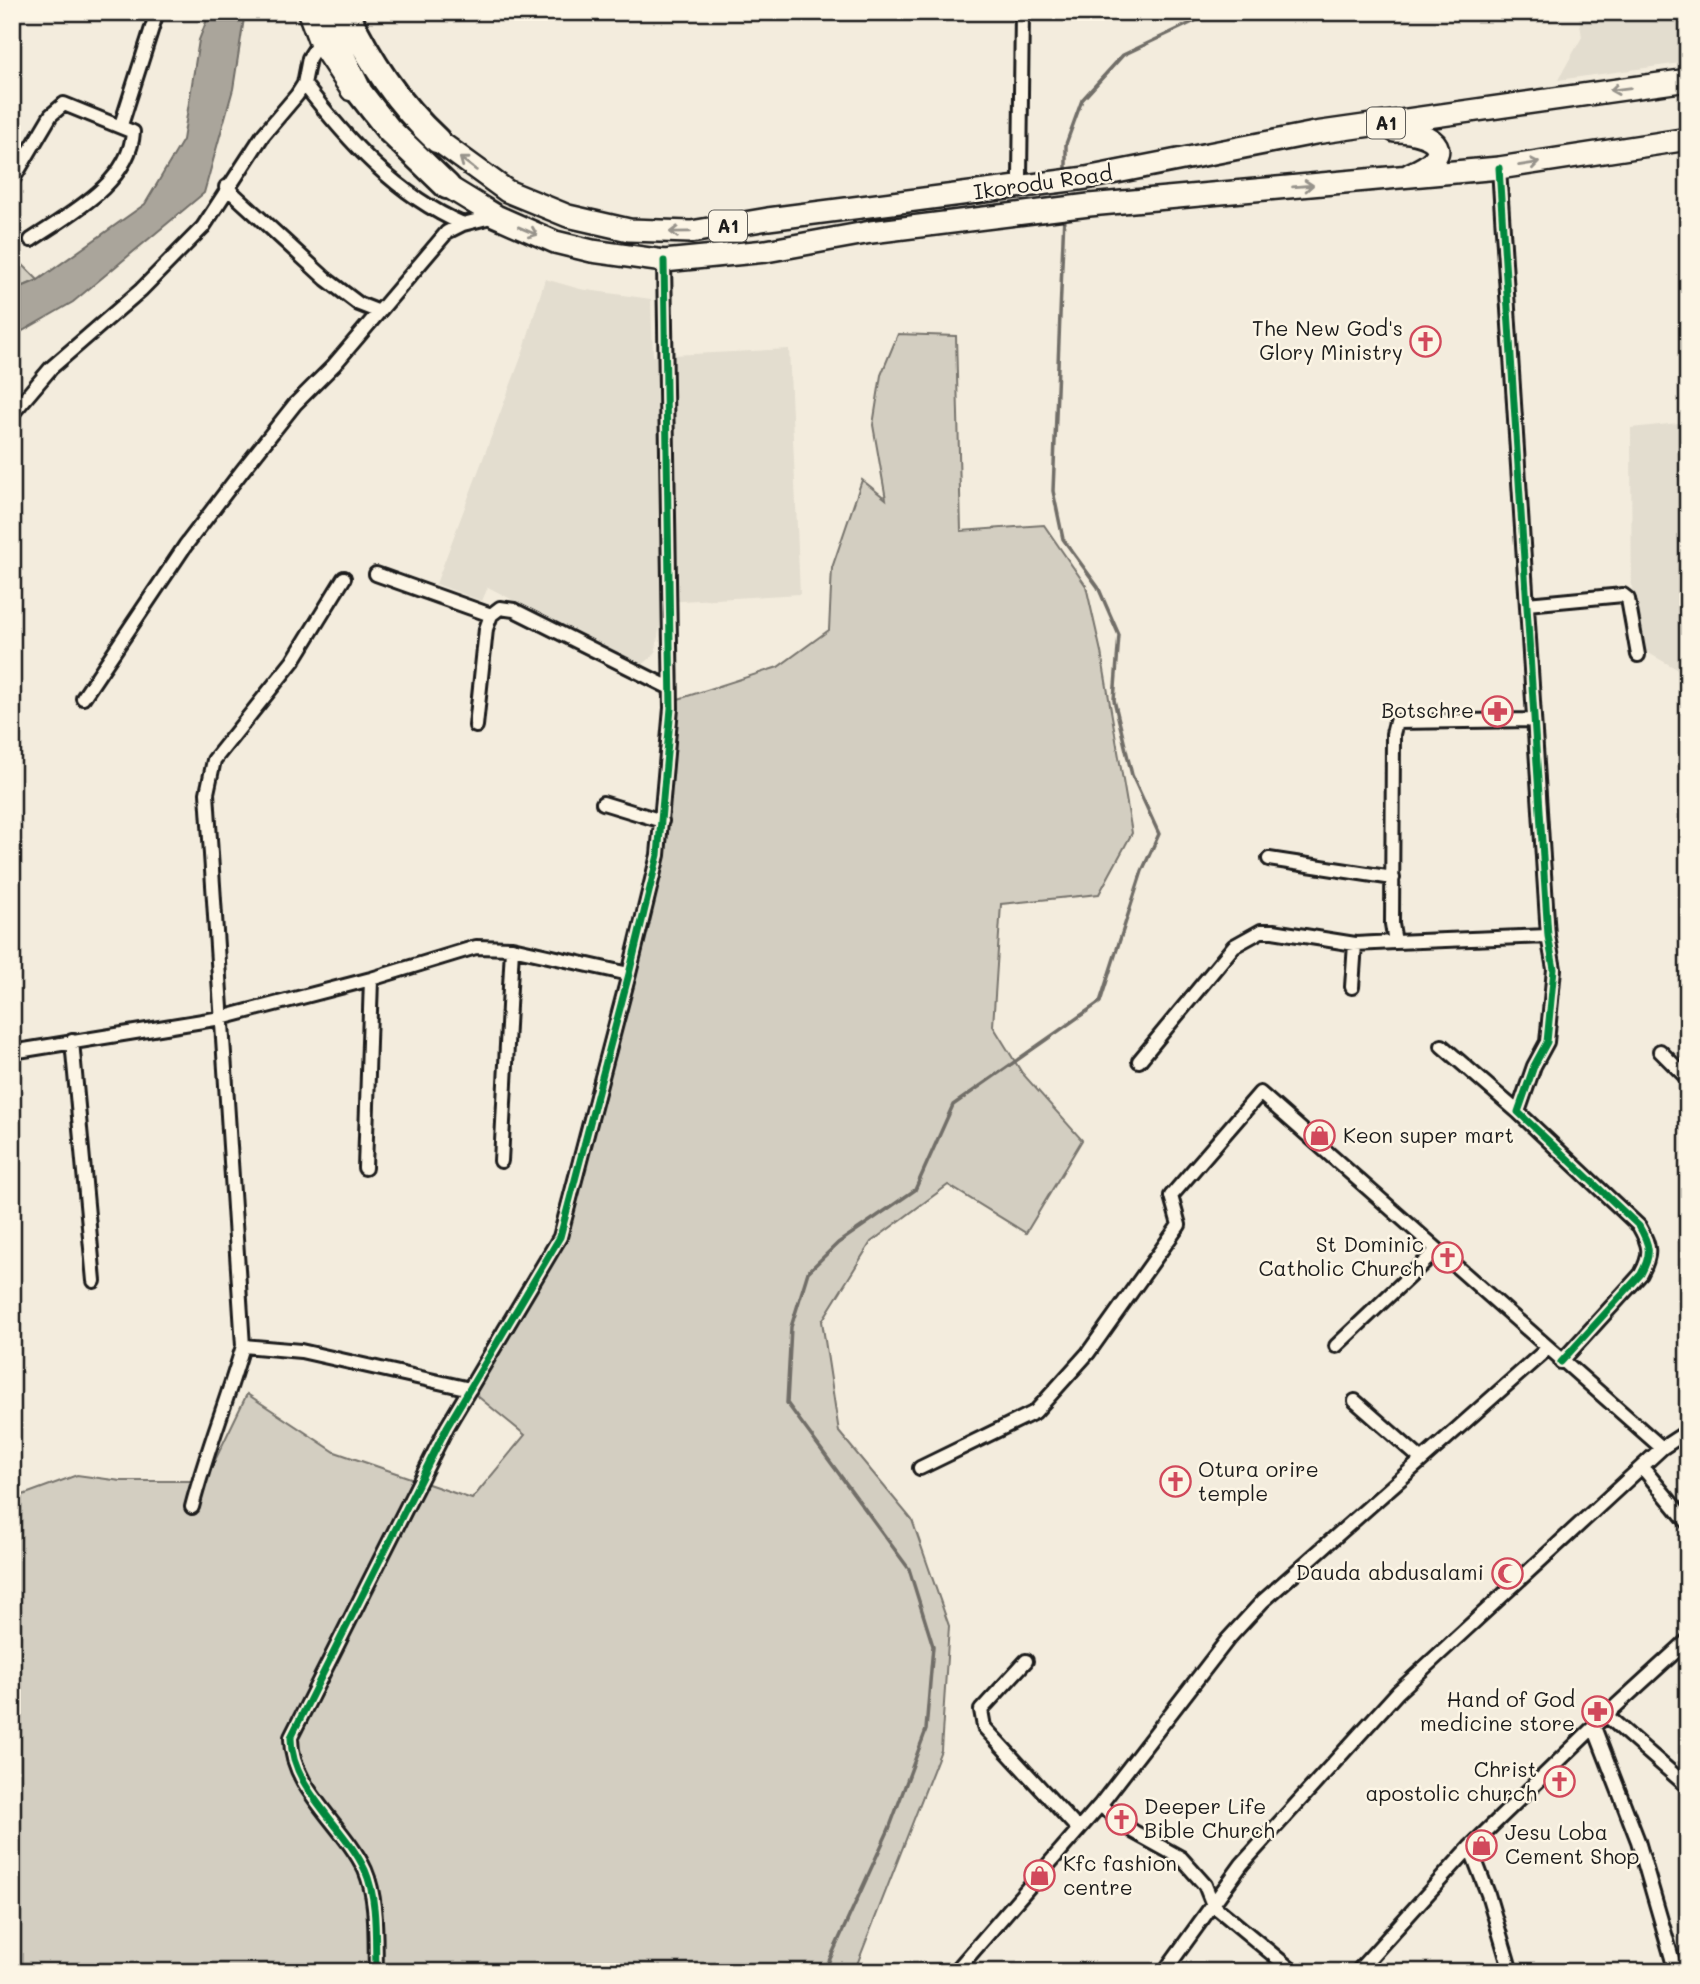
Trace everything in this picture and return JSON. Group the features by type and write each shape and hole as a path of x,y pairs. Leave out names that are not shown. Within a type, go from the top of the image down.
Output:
{"highway":[{"name":"Ikorodu Road","path":"321,12 360,93 389,130 447,186 495,216 555,242 592,251 664,261 766,251 871,232 1040,216 1255,190 1499,168 1688,139"},
{"name":"Ikorodu Road","path":"346,12 387,85 410,115 437,140 507,191 550,209 594,223 629,230 691,232 1315,134 1688,80"},
{"path":"1315,134 1398,131 1421,132 1433,138 1436,152 1433,159 1424,169 1404,177"}],"street":[{"path":"121,125 157,12"},
{"name":"Ikorodu Road","path":"306,12 318,44 336,73 385,135 412,161 447,186"},
{"name":"Ikorodu Road","path":"360,12 388,75 437,140"},
{"path":"1022,12 1033,178"},
{"path":"12,414 51,368 141,290 195,235 226,187 304,84 309,58 318,44"},
{"path":"304,84 337,126 407,194 463,224"},
{"path":"12,181 58,106 70,105 121,125 130,129 133,136 125,158 108,184 30,240"},
{"path":"1499,168 1533,720 1548,936 1554,969 1547,1042 1534,1066 1518,1112"},
{"path":"226,187 254,209 326,279 359,304 377,311"},
{"path":"83,698 186,546 295,404 334,365 377,311 447,232 463,224 495,216"},
{"path":"376,1971 373,1908 366,1873 347,1837 294,1767 291,1737 440,1440 560,1237 629,974 658,855 671,708 664,261"},
{"path":"376,573 491,615"},
{"path":"191,1507 209,1444 228,1399 243,1346 206,819 209,773 214,760 293,661 333,600 344,578"},
{"path":"1527,604 1623,594 1629,599 1638,656"},
{"path":"476,726 485,629 491,615 500,608 513,610 670,688"},
{"path":"1395,942 1392,923 1393,734 1396,722 1533,720"},
{"path":"603,803 662,821"},
{"path":"1269,859 1393,878"},
{"path":"1139,1060 1234,946 1250,936 1273,931 1355,944 1548,936"},
{"path":"1352,987 1355,944"},
{"path":"12,1052 220,1018 371,979 476,947 512,948 629,974"},
{"path":"500,1161 512,948"},
{"path":"365,1168 371,979"},
{"path":"72,1041 94,1281"},
{"path":"1442,1046 1518,1112 1639,1226 1650,1247 1650,1259 1641,1274 1562,1362"},
{"path":"1660,1051 1688,1079"},
{"path":"920,1468 1035,1412 1088,1353 1179,1224 1171,1196 1260,1093 1661,1448"},
{"path":"1336,1346 1436,1251"},
{"path":"243,1346 301,1351 470,1389"},
{"path":"955,1972 1100,1805 1228,1639 1254,1610 1547,1349"},
{"path":"1356,1401 1421,1459"},
{"path":"1164,1972 1242,1864 1398,1692 1661,1448 1688,1431"},
{"path":"1642,1467 1688,1523"},
{"path":"1357,1972 1470,1847 1606,1714 1688,1640"},
{"path":"1026,1661 981,1710 984,1727 1078,1829"},
{"path":"1606,1714 1688,1787"},
{"path":"1594,1727 1638,1841 1676,1972"},
{"path":"1100,1805 1134,1832 1181,1858 1205,1885 1213,1905 1294,1972"},
{"path":"1470,1847 1488,1894 1511,1972"}],"shaded area":[{"path":"210,12 245,12 233,89 204,193 73,302 12,337 12,291 38,280 145,204 183,140 199,40"},
{"path":"1578,12 1688,12 1688,62 1558,80 1582,37"},
{"path":"12,254 38,280 12,291"},
{"path":"545,279 580,289 651,299 653,356 789,349 800,594 664,602 655,654 640,667 488,587 482,601 436,584 523,352"},
{"path":"898,334 956,336 961,531 1044,525 1086,586 1101,652 1132,833 1099,894 1001,904 993,1026 1022,1073 1082,1140 1026,1233 948,1185 871,1242 822,1321 839,1432 912,1520 949,1626 941,1750 854,1972 12,1972 12,1499 77,1475 121,1481 205,1481 247,1394 335,1452 472,1499 525,1435 470,1390 553,1236 661,835 669,702 778,667 829,630 832,568 862,480 886,499 873,425 881,375"},
{"path":"1688,422 1688,675 1632,644 1631,428"}],"waterway":[{"path":"1066,172 1066,144 1082,100 1123,55 1214,12"},
{"path":"824,1972 889,1829 926,1730 933,1646 909,1569 787,1403 791,1327 808,1272 838,1243 915,1190 953,1105 1100,1002 1142,871 1159,834 1132,775 1114,700 1119,635 1098,587 1063,539 1053,491 1064,214"}],"cycle path":[{"path":"1499,168 1548,936 1554,969 1547,1042 1534,1066 1518,1112 1639,1226 1648,1250 1647,1261 1641,1274 1561,1362"},
{"path":"376,1971 374,1907 365,1870 356,1853 308,1790 293,1756 291,1737 447,1427 560,1237 629,974 658,855 671,708 664,261"}],"place":[{"name":"The New God's Glory Ministry","path":"1426,341"},
{"name":"Botschre","path":"1497,711"},
{"name":"Keon super mart","path":"1320,1136"},
{"name":"St Dominic Catholic Church","path":"1447,1257"},
{"name":"Otura orire temple","path":"1175,1482"},
{"name":"Dauda abdusalami","path":"1507,1573"},
{"name":"Hand of God medicine store","path":"1598,1712"},
{"name":"Christ apostolic church","path":"1560,1782"},
{"name":"Deeper Life Bible Church","path":"1121,1819"},
{"name":"Jesu Loba Cement Shop","path":"1482,1845"},
{"name":"Kfc fashion centre","path":"1040,1876"}]}
